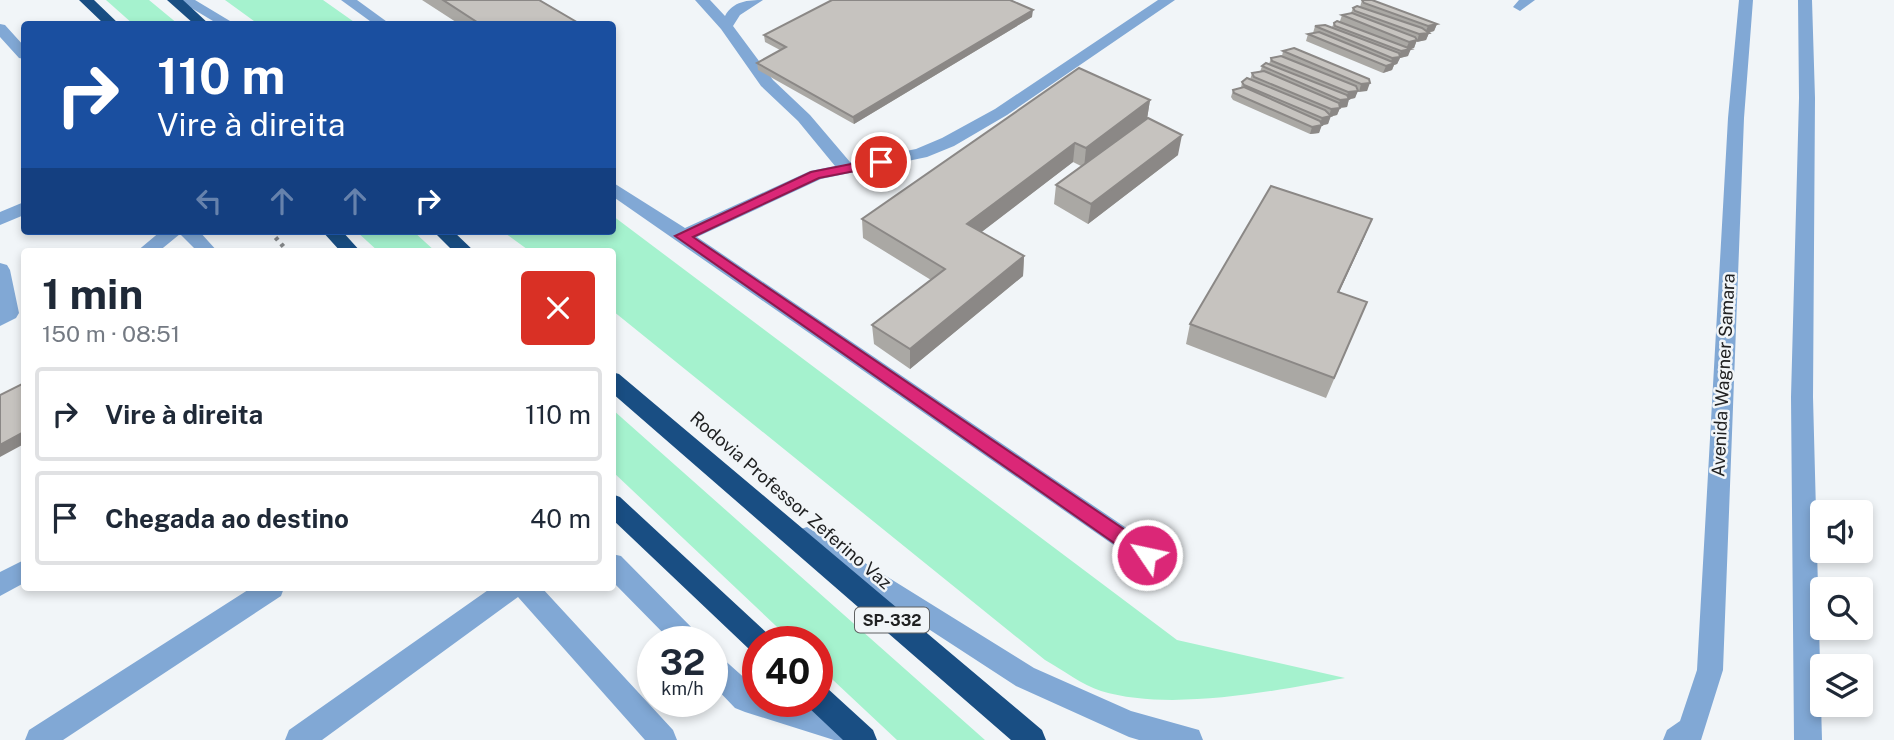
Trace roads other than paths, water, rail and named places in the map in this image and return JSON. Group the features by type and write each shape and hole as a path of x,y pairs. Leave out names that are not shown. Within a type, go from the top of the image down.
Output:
{"highway":[{"path":"174,0 198,21"},
{"path":"89,3 95,21"},
{"path":"89,3 109,21"},
{"path":"335,235 348,248"},
{"path":"447,235 461,248"},
{"name":"Rodovia Professor Zeferino Vaz","path":"616,383 1032,740"},
{"path":"616,507 743,626"},
{"path":"833,712 859,736"}],"street":[{"path":"185,0 223,21"},
{"path":"348,0 379,21"},
{"path":"702,0 726,26 767,83 804,118 845,167"},
{"path":"726,26 734,12 756,0"},
{"path":"682,236 816,175 921,153 948,142 1001,113 1168,0"},
{"name":"Avenida Wagner Samara","path":"1677,740 1691,730 1710,670 1736,118 1746,0"},
{"path":"1805,0 1807,98 1802,397 1808,740"},
{"path":"0,28 21,52"},
{"path":"616,190 1147,555"},
{"path":"0,219 21,209"},
{"path":"150,248 168,235"},
{"path":"192,235 205,248"},
{"path":"0,270 11,315"},
{"path":"751,501 1025,677 1129,724 1189,740"},
{"path":"616,568 673,626"},
{"path":"0,585 21,573"},
{"path":"39,740 267,591"},
{"path":"299,740 507,591"},
{"path":"529,591 663,740"},
{"path":"728,682 745,699 859,736"}]}
